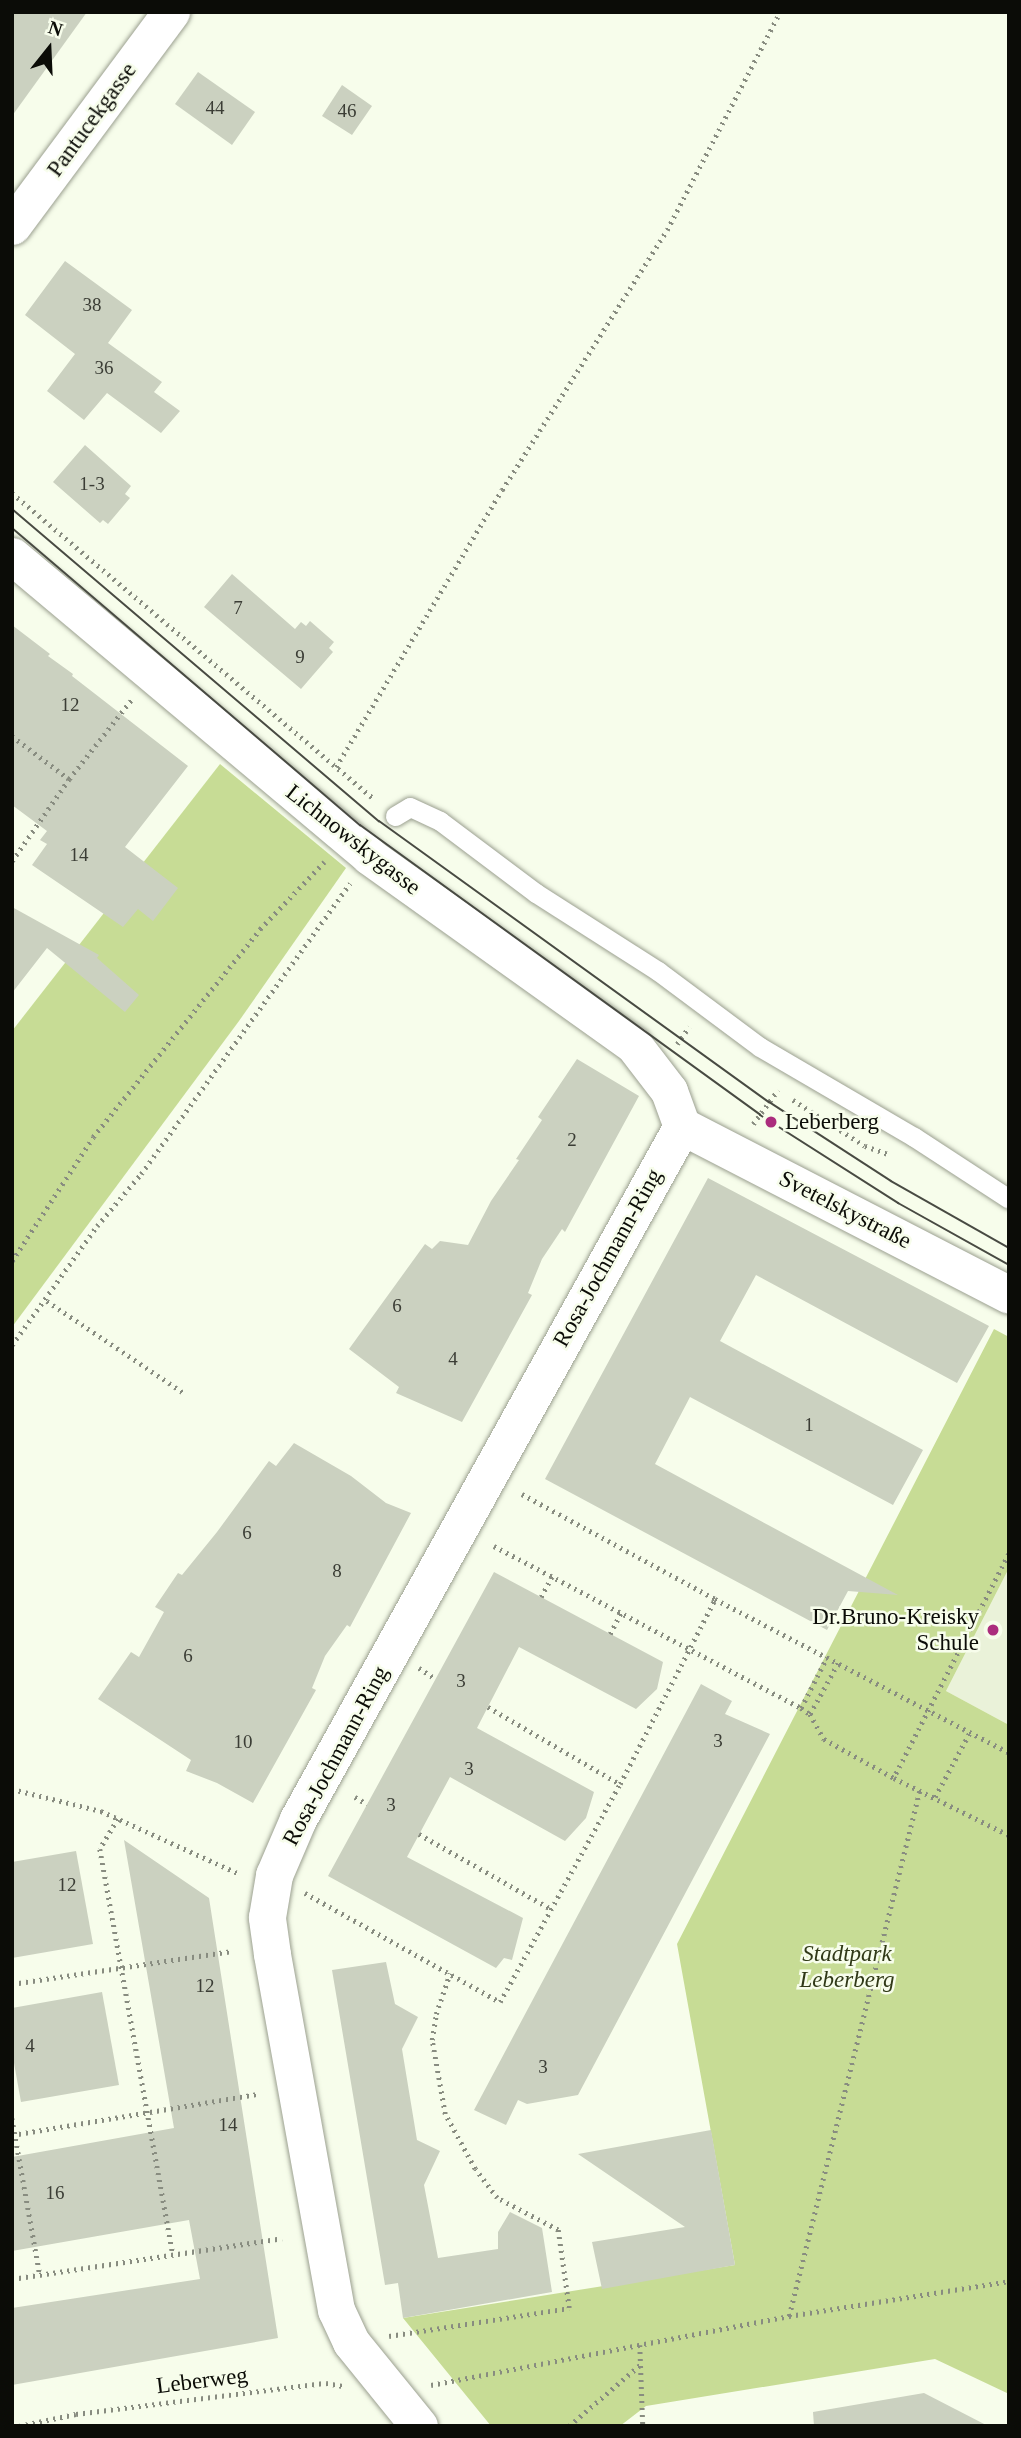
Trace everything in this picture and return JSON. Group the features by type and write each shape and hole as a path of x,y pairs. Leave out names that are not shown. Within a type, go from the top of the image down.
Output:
{"street":[{"name":"Pantucekgasse","path":"12,226 170,12"},
{"name":"Lichnowskygasse","path":"12,556 357,847 633,1044 669,1091 682,1126"},
{"name":"Svetelskystraße","path":"682,1126 1009,1295"},
{"name":"Rosa-Jochmann-Ring","path":"419,2426 351,2343 335,2310 259,1875 298,1819 682,1126"}],"lane":[{"path":"395,816 410,807 440,821 536,893 658,971 760,1047 914,1137 1009,1199"}],"path":[{"path":"336,767 502,489 667,230 780,12"},
{"path":"12,493 395,816"},
{"path":"12,862 69,779 140,689"},
{"path":"12,736 69,779"},
{"path":"12,847 18,851"},
{"path":"12,1261 93,1137 260,929 357,847"},
{"path":"12,1345 47,1301 97,1226 141,1174 357,847"},
{"path":"750,1128 778,1090"},
{"path":"47,1301 184,1393"},
{"path":"522,1494 1009,1753"},
{"path":"494,1546 801,1708 810,1714 824,1739 894,1778 1009,1835"},
{"path":"894,1778 1009,1554"},
{"path":"541,1597 552,1576"},
{"path":"12,1789 102,1811 259,1875 500,2001 620,1784 715,1599"},
{"path":"610,1634 621,1612"},
{"path":"801,1708 827,1657"},
{"path":"810,1714 838,1662"},
{"path":"488,1707 620,1784"},
{"path":"935,1797 970,1732"},
{"path":"789,2316 920,1789"},
{"path":"355,1797 367,1804"},
{"path":"118,1819 100,1849 173,2254"},
{"path":"419,1834 551,1909"},
{"path":"12,1984 233,1951"},
{"path":"351,2343 569,2308 558,2230 497,2198 475,2169 445,2114 432,2040 436,2014 450,1973"},
{"path":"14,2134 258,2094"},
{"path":"12,2118 40,2275"},
{"path":"12,2279 282,2238"},
{"name":"Leberweg","path":"19,2426 76,2414 326,2383 390,2393 789,2316 1009,2281"},
{"path":"640,2345 643,2426"},
{"path":"569,2426 641,2364"}],"shaded area":[{"name":"Dr.Bruno-Kreisky Schule","path":"1009,1568 1009,1725 946,1691"}],"green space":[{"path":"220,764 346,868 239,1021 12,1327 12,1031"},
{"name":"Stadtpark Leberberg","path":"994,1329 1009,1337 1009,1568 946,1691 1009,1725 1009,2394 935,2359 646,2406 620,2426 491,2426 403,2318 735,2265 677,1944"}],"building":[{"path":"12,12 87,12 12,116"},
{"path":"198,72 255,112 232,145 175,104"},
{"path":"342,85 372,106 352,135 322,116"},
{"path":"65,261 132,310 108,343 162,382 154,392 180,411 161,433 107,393 84,420 47,391 75,354 25,315"},
{"path":"85,445 131,486 125,494 130,498 108,524 103,520 100,523 53,482"},
{"path":"232,574 295,629 301,622 306,626 310,621 334,642 329,648 333,652 301,689 204,607"},
{"path":"12,625 50,654 48,656 73,674 72,676 188,766 125,847 178,888 153,921 138,909 123,927 32,865 47,844 40,840 47,831 12,805"},
{"path":"12,907 99,955 97,958 139,995 125,1012 47,948 12,993"},
{"path":"577,1059 639,1096 565,1232 562,1229 542,1259 528,1293 532,1295 462,1422 396,1393 399,1387 349,1349 425,1244 432,1249 440,1241 468,1245 491,1201 542,1120 538,1117"},
{"path":"708,1178 989,1326 957,1383 756,1275 720,1341 923,1450 893,1505 690,1397 655,1464 898,1595 848,1591 827,1630 545,1479"},
{"path":"294,1443 351,1476 386,1503 411,1513 350,1627 347,1625 325,1656 312,1688 316,1690 253,1803 217,1783 186,1771 191,1760 98,1699 131,1652 139,1657 164,1612 155,1607 178,1573 182,1575 217,1532 269,1461 276,1466"},
{"path":"494,1572 663,1662 657,1689 636,1709 519,1647 477,1728 594,1792 586,1818 565,1841 450,1777 407,1857 523,1918 512,1960 504,1958 496,1968 328,1876"},
{"path":"701,1684 732,1701 725,1714 770,1734 578,2095 527,2104 518,2100 506,2125 474,2110"},
{"path":"124,1840 209,1898 278,2338 12,2385 12,2308 200,2279 189,2220 12,2251 12,2157 174,2128"},
{"path":"76,1851 93,1944 12,1958 12,1862"},
{"path":"386,1962 395,2004 418,2017 402,2049 417,2140 440,2151 424,2185 438,2258 498,2249 498,2232 510,2212 542,2228 552,2292 403,2318 398,2283 385,2285 332,1970"},
{"path":"102,1992 119,2085 21,2102 12,2052 12,2008"},
{"path":"711,2130 735,2265 602,2289 592,2242 685,2227 578,2154"},
{"path":"924,2393 988,2426 814,2426 813,2412"}],"tram line":[{"path":"12,509 379,821 769,1102 891,1181 1009,1248"},
{"path":"12,528 360,825 760,1115 898,1203 1009,1265"}],"place":[{"name":"Leberberg","path":"771,1122"},
{"name":"Dr.Bruno-Kreisky Schule","path":"993,1630"}]}
